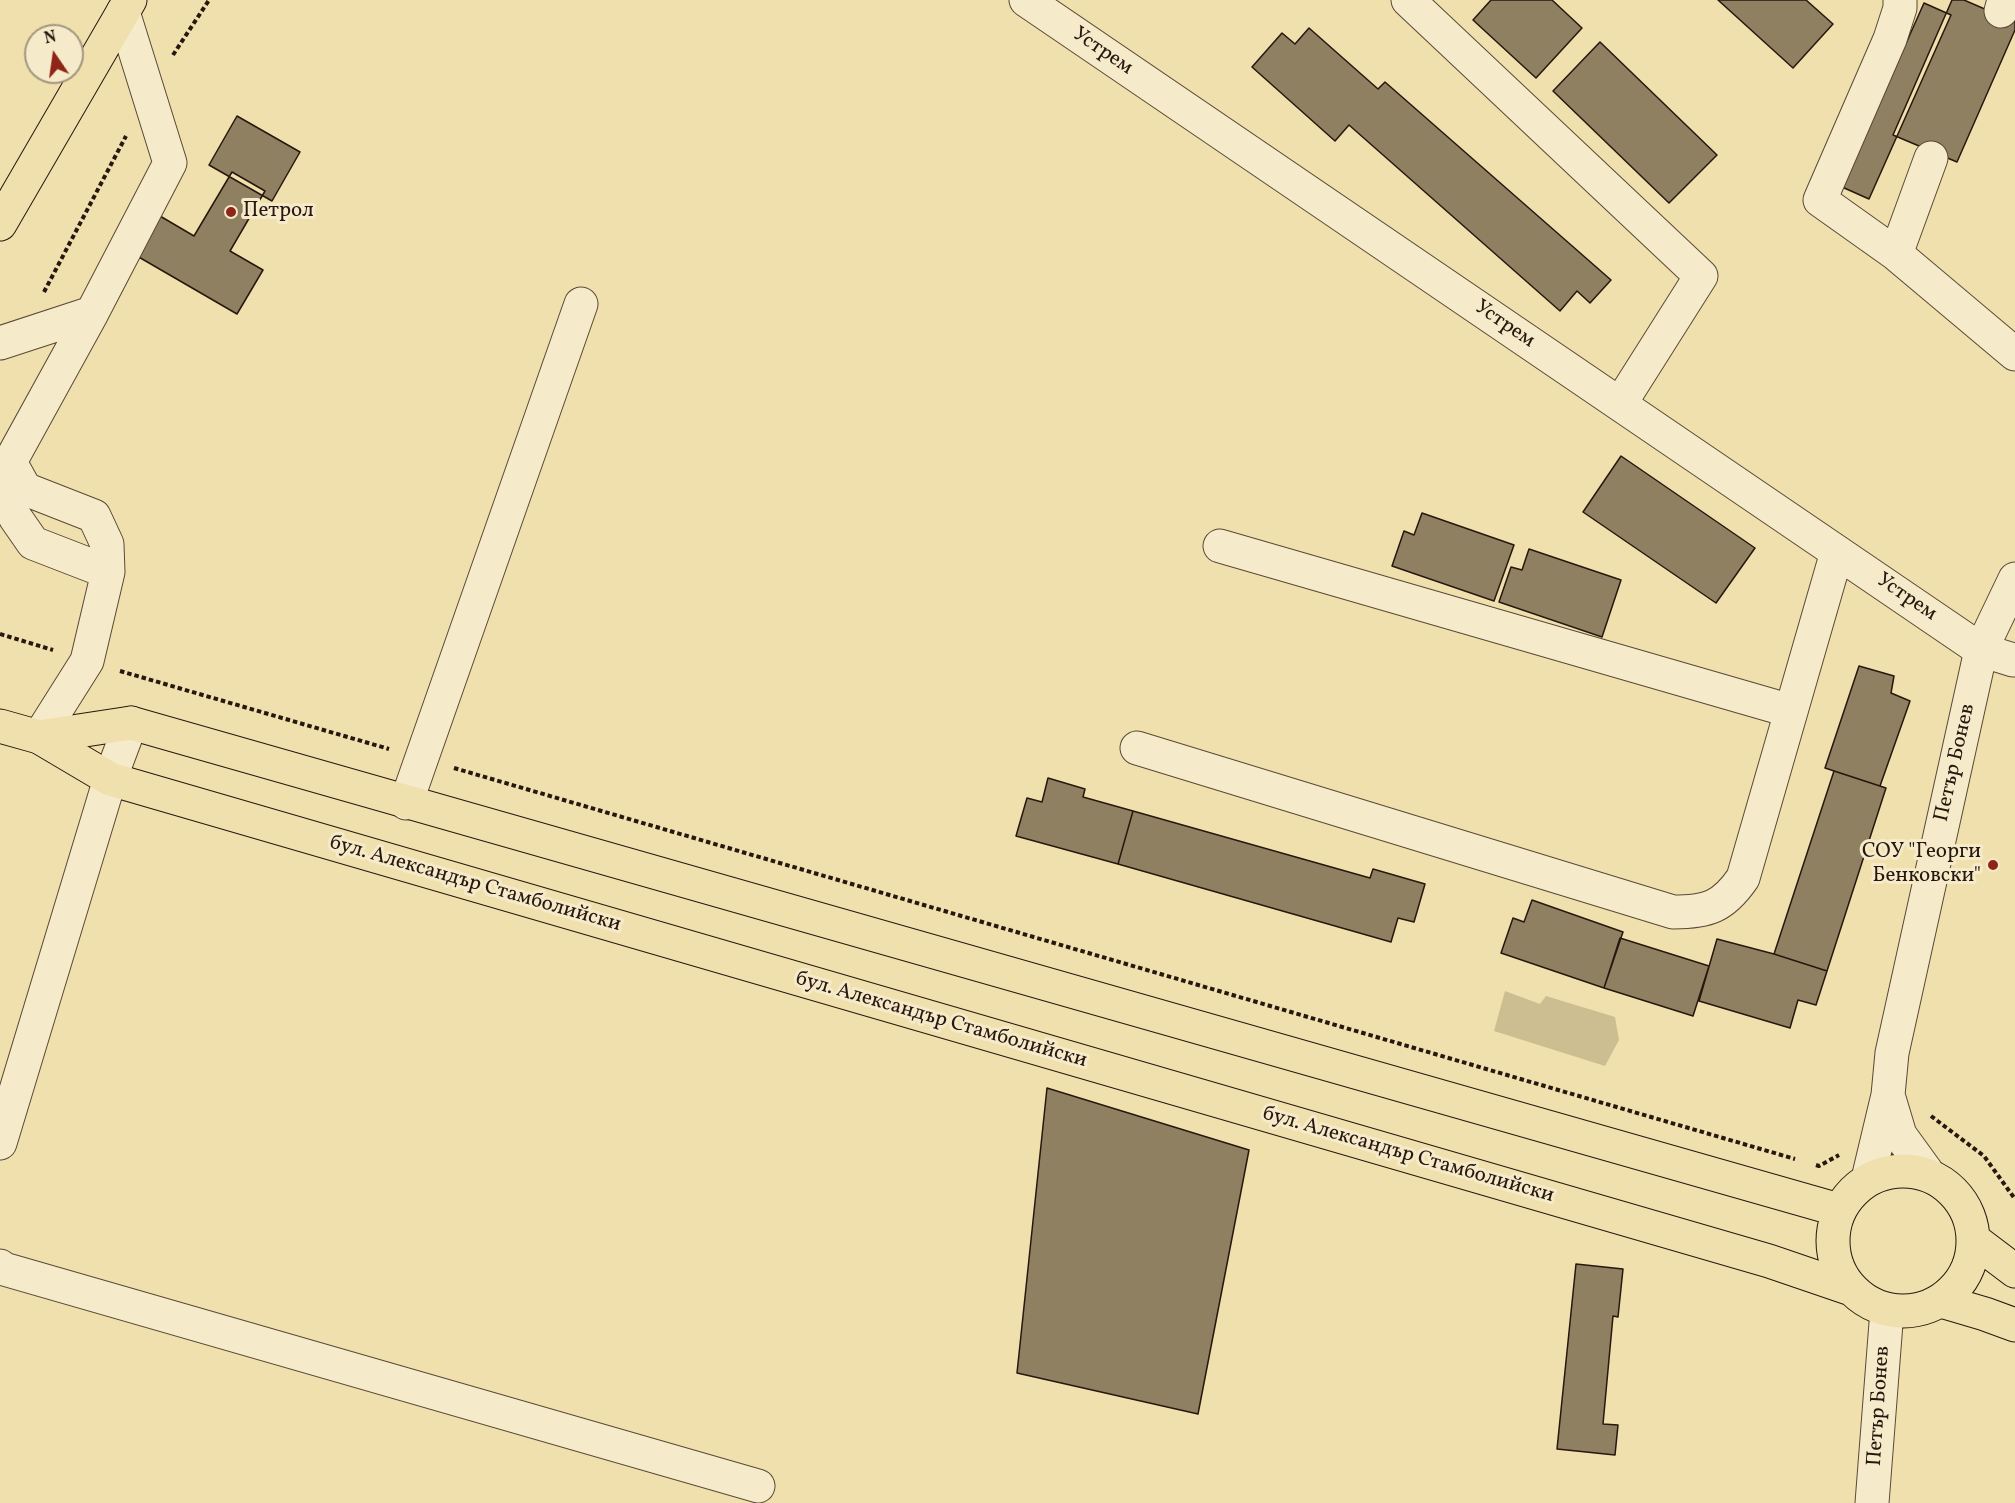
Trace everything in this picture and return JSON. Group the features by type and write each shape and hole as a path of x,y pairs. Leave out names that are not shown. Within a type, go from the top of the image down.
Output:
{"main road":[{"path":"0,224 127,6"},
{"name":"бул. Александър Стамболийски","path":"39,737 131,723 1839,1210"},
{"name":"бул. Александър Стамболийски","path":"0,726 39,737 110,779 1758,1258 1851,1289"},
{"path":"1908,1170 1929,1175 1947,1185 1962,1200 1971,1219 1974,1240 1972,1258 1965,1275 1955,1289 1924,1309 1906,1312 1887,1310 1868,1302 1851,1289 1839,1271 1833,1251 1833,1230 1839,1210 1851,1193 1868,1179 1887,1172 1908,1170"},
{"path":"1974,1240 2015,1271"},
{"path":"1941,1300 2015,1325"}],"street":[{"path":"1408,0 1701,276 1620,404"},
{"path":"1900,0 1900,8 1890,39 1821,200 1896,254 2015,354"},
{"name":"Устрем","path":"1030,1 1981,650 2013,660"},
{"path":"108,572 33,543 15,518 6,496 10,462 92,313 170,163 148,93 127,6"},
{"path":"1896,254 1931,158"},
{"path":"406,803 581,304"},
{"path":"10,341 92,313"},
{"path":"10,462 25,489 94,516 107,544 108,572 87,661 39,737"},
{"path":"1220,546 1791,711"},
{"path":"1137,747 1673,912 1694,912 1713,907 1731,895 1743,878 1838,552"},
{"name":"Петър Бонев","path":"1868,1179 1888,1095 1892,1053 1981,650 2015,579"},
{"path":"0,1143 110,779 131,723"},
{"name":"Петър Бонев","path":"1888,1095 1900,1135 1929,1175"},
{"path":"0,1266 758,1486"},
{"name":"Петър Бонев","path":"1872,1503 1887,1310"}],"path":[{"path":"10,341 148,93 209,0"},
{"path":"0,634 1796,1159"},
{"path":"1888,1095 1926,1112 1984,1156 2015,1198"},
{"path":"1808,1163 1819,1166 1840,1154"}],"shaded area":[{"path":"1505,991 1540,1004 1546,996 1615,1017 1619,1040 1605,1066 1494,1031"}],"building":[{"path":"1491,0 1552,0 1582,28 1536,78 1473,20"},
{"path":"1718,0 1806,0 1833,24 1793,68"},
{"path":"1952,0 1964,0 2015,22 2015,30 1957,162 1893,135"},
{"path":"1924,3 1951,15 1869,199 1842,187"},
{"path":"1309,28 1378,89 1385,82 1611,280 1590,303 1577,291 1560,311 1349,125 1335,141 1252,67 1282,33 1295,44"},
{"path":"1600,42 1717,155 1669,203 1553,91"},
{"path":"237,116 300,152 272,201 209,165"},
{"path":"232,172 265,191 230,251 263,270 237,314 137,256 160,216 194,236"},
{"path":"1621,456 1755,548 1716,603 1583,512"},
{"path":"1422,513 1514,545 1494,601 1392,566 1404,531 1414,535"},
{"path":"1529,549 1621,580 1602,637 1499,602 1511,567 1522,570"},
{"path":"1859,666 1894,676 1891,693 1910,701 1880,786 1825,768"},
{"path":"1834,771 1886,788 1827,971 1774,954"},
{"path":"1048,778 1085,789 1083,797 1133,811 1118,864 1016,836 1027,798 1042,802"},
{"path":"1133,811 1370,878 1373,869 1425,884 1414,922 1398,918 1391,942 1118,864"},
{"path":"1532,900 1623,932 1604,988 1501,953 1513,918 1524,922"},
{"path":"1620,938 1709,966 1693,1016 1604,988"},
{"path":"1717,939 1827,971 1816,1005 1798,1000 1790,1028 1699,1001"},
{"path":"1047,1088 1249,1150 1198,1414 1017,1373"},
{"path":"1576,1264 1623,1269 1618,1317 1613,1316 1603,1424 1618,1425 1615,1455 1557,1449"}],"place":[{"name":"Петрол","path":"231,212"},
{"name":"СОУ \"Георги Бенковски\"","path":"1993,865"}]}
